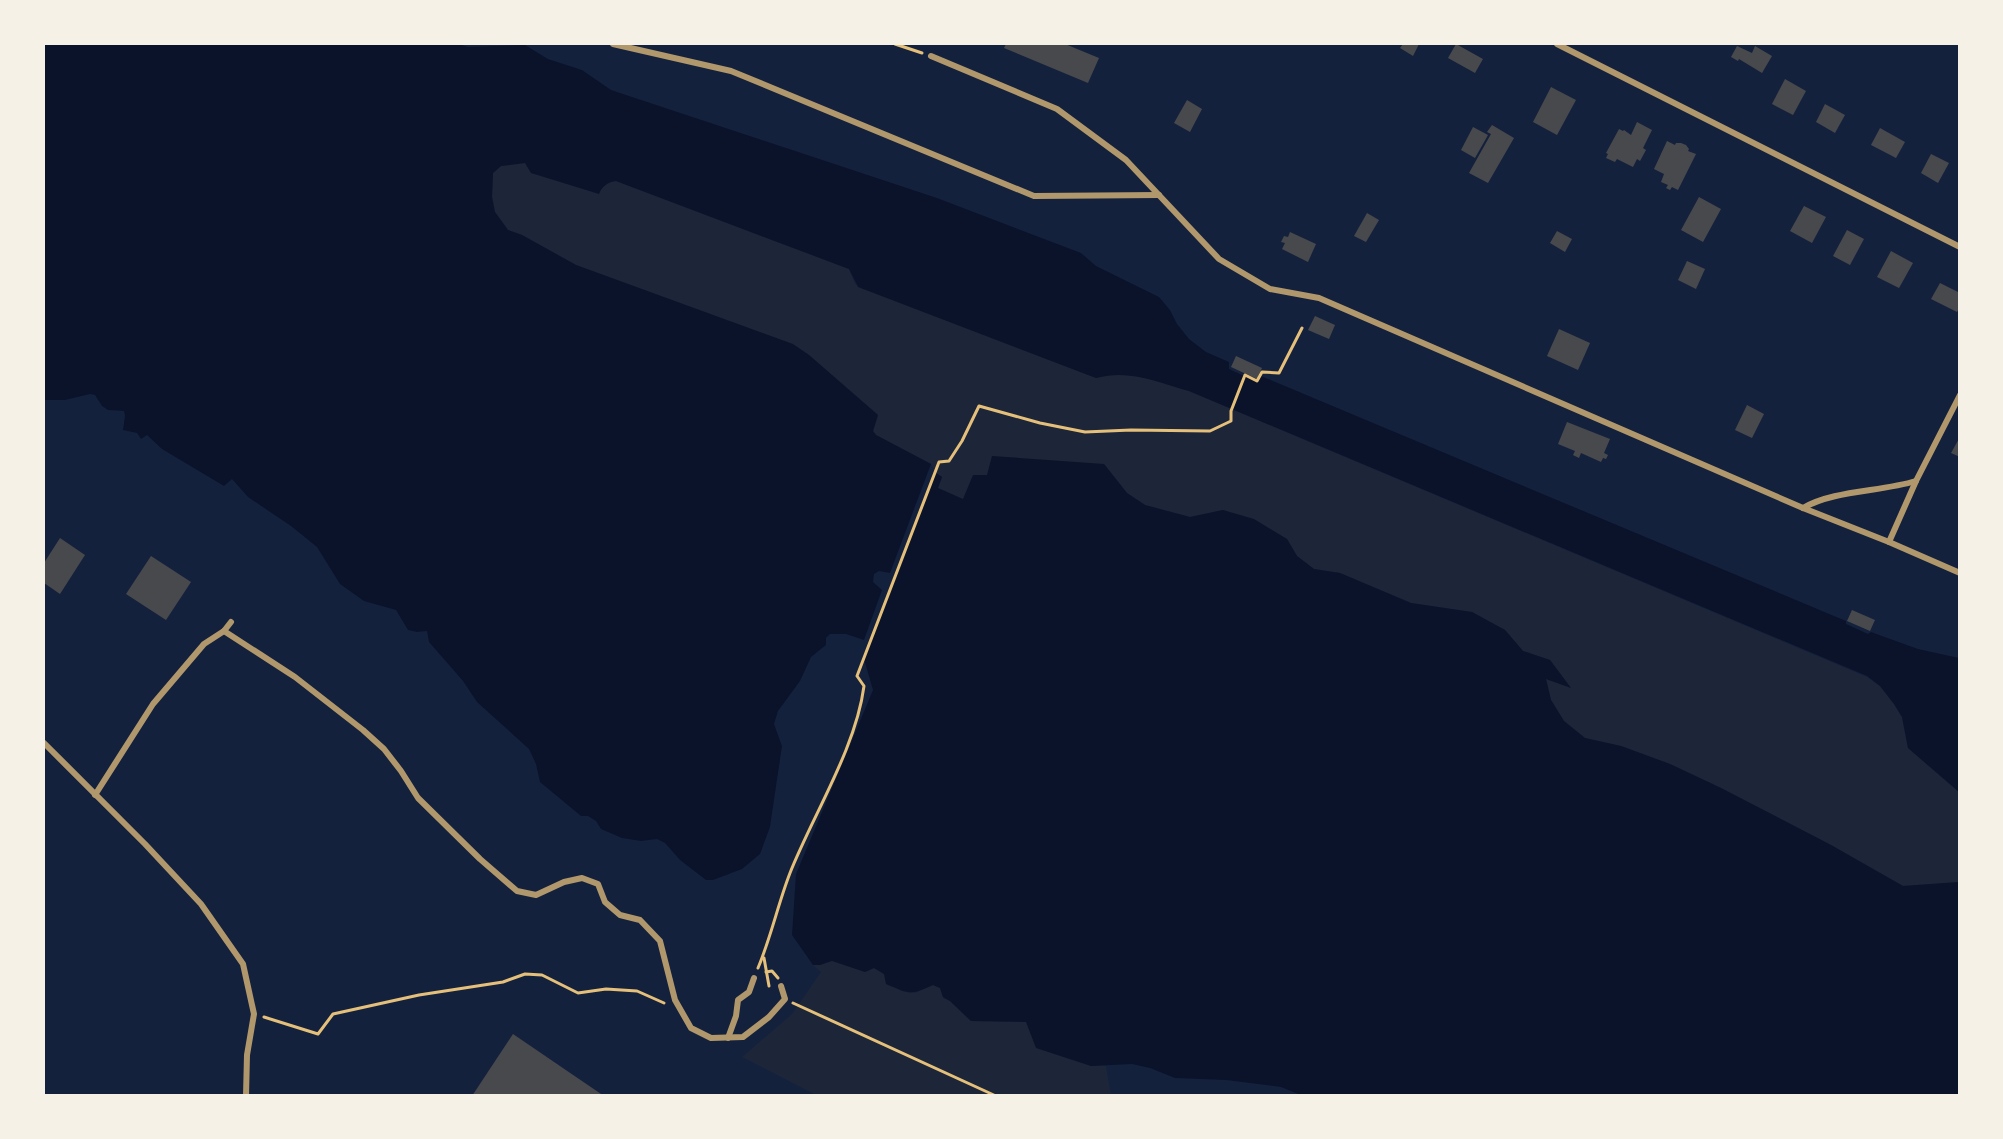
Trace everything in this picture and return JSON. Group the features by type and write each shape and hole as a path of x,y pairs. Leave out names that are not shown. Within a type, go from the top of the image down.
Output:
{"street":[{"path":"613,44 731,71 1034,196 1159,195"},
{"path":"1557,44 1959,248"},
{"path":"931,56 1057,109 1126,160 1219,260 1270,289 1319,297 1803,508 1959,573"},
{"path":"1889,542 1916,481 1959,395"},
{"path":"1803,508 1818,500 1896,487 1916,481"},
{"path":"95,795 153,704 204,644 224,631 231,622"},
{"path":"224,631 295,676 363,730 384,749 417,798 517,891 536,895 564,882 582,878 598,884 605,902 620,915 640,920 660,941 675,1000 691,1028 711,1038 743,1037 769,1017 784,999 781,987"},
{"path":"44,743 201,904 243,964 254,1014 247,1055 246,1095"},
{"path":"728,1038 736,1016 738,1000 749,992 754,978"}],"path":[{"path":"895,44 931,56"},
{"path":"754,978 764,956 790,874 840,761 861,707 864,686 857,676 939,462 949,461 962,441 979,406 1040,423 1085,432 1210,431 1231,421 1231,411 1245,375 1257,381 1262,372 1279,373 1302,328"},
{"path":"764,956 770,990 784,999 996,1095"},
{"path":"754,978 772,971 781,987"},
{"path":"254,1014 318,1034 333,1014 418,995 503,982 525,974 542,975 578,993 617,989 637,991 663,1004 675,1000"}],"shaded area":[{"path":"44,44 459,44 468,47 525,45 548,59 582,70 611,90 937,198 1081,253 1096,266 1159,297 1189,339 1206,352 1229,362 1229,369 1257,382 1261,376 1846,621 1846,624 1868,634 1871,632 1918,649 1959,658 1959,792 1908,748 1902,717 1880,686 1867,676 1189,391 1131,376 1096,378 858,287 849,269 616,181 606,185 599,194 531,173 525,163 501,166 493,173 492,197 495,212 508,230 522,235 576,265 793,344 809,355 878,415 873,431 876,435 931,464 890,573 879,571 874,574 873,582 882,590 864,640 846,634 830,634 826,638 826,645 811,657 800,681 778,711 774,724 782,746 770,827 760,854 742,869 713,880 706,880 680,860 665,843 657,839 641,841 622,838 601,829 596,821 588,816 581,816 540,782 536,764 529,749 477,702 463,681 429,642 427,631 408,630 396,610 364,601 340,584 317,547 248,497 232,479 224,486 162,449 147,435 141,439 137,433 123,430 124,411 108,410 102,406 95,395 90,394 65,400 44,400"},
{"path":"525,163 599,193 606,184 616,181 849,269 855,284 1096,378 1131,376 1154,380 1189,391 1867,677 1880,686 1902,717 1908,748 1959,792 1959,882 1903,886 1831,845 1670,764 1621,746 1585,738 1564,721 1551,700 1546,679 1570,687 1550,660 1523,651 1505,630 1472,612 1411,603 1340,573 1314,569 1297,556 1287,539 1223,510 1190,517 1145,505 1127,493 1104,464 987,475 963,500 938,488 942,477 936,473 931,464 876,435 873,431 878,415 809,355 793,345 576,265 522,235 508,230 495,212 492,197 493,173 501,166"},
{"path":"992,456 1104,464 1127,493 1145,505 1190,517 1223,510 1254,519 1287,539 1297,556 1314,569 1340,573 1411,603 1472,612 1505,630 1523,651 1550,660 1571,688 1546,679 1551,700 1564,721 1585,738 1621,746 1670,764 1831,845 1903,886 1959,882 1959,1095 1303,1096 1281,1087 1226,1080 1175,1078 1132,1064 1091,1066 1036,1048 1026,1022 971,1021 943,997 940,988 933,985 910,992 886,984 884,974 874,968 865,972 832,961 813,965 792,935 796,874 873,690 864,659 936,473 942,477 938,488 963,499 973,475 987,475"},
{"path":"832,960 865,972 874,968 915,993 933,985 940,988 943,998 950,1001 971,1021 1026,1022 1091,1066 1106,1066 1111,1095 816,1095 742,1057 792,1014 821,972 813,965"}],"building":[{"path":"1006,44 1065,44 1099,58 1088,83 1004,48"},
{"path":"1403,44 1419,44 1413,56 1400,48"},
{"path":"1456,44 1483,59 1475,73 1448,58"},
{"path":"1737,46 1752,53 1755,46 1772,56 1762,73 1739,59 1738,61 1731,57"},
{"path":"1785,79 1806,91 1793,115 1772,104"},
{"path":"1551,87 1576,100 1557,135 1533,122"},
{"path":"1187,100 1202,109 1190,132 1174,123"},
{"path":"1825,104 1845,115 1835,133 1816,122"},
{"path":"1637,122 1652,130 1643,148 1646,150 1640,161 1637,159 1633,167 1617,159 1615,162 1606,158 1608,154 1606,153 1619,129 1631,135"},
{"path":"1492,125 1514,138 1488,183 1469,173 1491,134 1487,132"},
{"path":"1473,127 1488,135 1475,158 1461,150"},
{"path":"1880,128 1905,142 1896,158 1871,145"},
{"path":"1667,141 1675,145 1681,143 1686,145 1688,151 1696,154 1678,190 1672,187 1670,190 1666,188 1668,185 1661,182 1664,174 1654,169"},
{"path":"1931,154 1949,163 1938,183 1921,173"},
{"path":"1699,197 1721,209 1703,242 1681,230"},
{"path":"1804,206 1826,217 1812,243 1790,231"},
{"path":"1367,213 1379,220 1366,242 1354,236"},
{"path":"1847,230 1864,239 1850,265 1833,256"},
{"path":"1557,231 1572,239 1565,252 1550,243"},
{"path":"1290,232 1316,244 1308,262 1282,249 1285,243 1281,242 1284,236 1288,237"},
{"path":"1891,251 1913,263 1899,288 1877,277"},
{"path":"1687,261 1705,269 1696,289 1678,280"},
{"path":"1940,283 1960,293 1960,307 1957,312 1931,299"},
{"path":"1315,316 1335,325 1329,339 1308,330"},
{"path":"1559,329 1590,343 1578,370 1547,356"},
{"path":"1236,356 1262,368 1257,379 1231,367"},
{"path":"1747,405 1764,414 1752,438 1735,430"},
{"path":"1567,422 1610,439 1604,453 1608,455 1606,459 1603,458 1601,462 1581,453 1579,458 1573,455 1575,451 1558,444"},
{"path":"1960,437 1960,457 1951,453"},
{"path":"60,538 85,555 60,594 44,583 44,563"},
{"path":"151,556 191,582 166,620 126,594"},
{"path":"1852,610 1875,620 1870,631 1847,621"},
{"path":"513,1034 604,1096 472,1096"}]}
